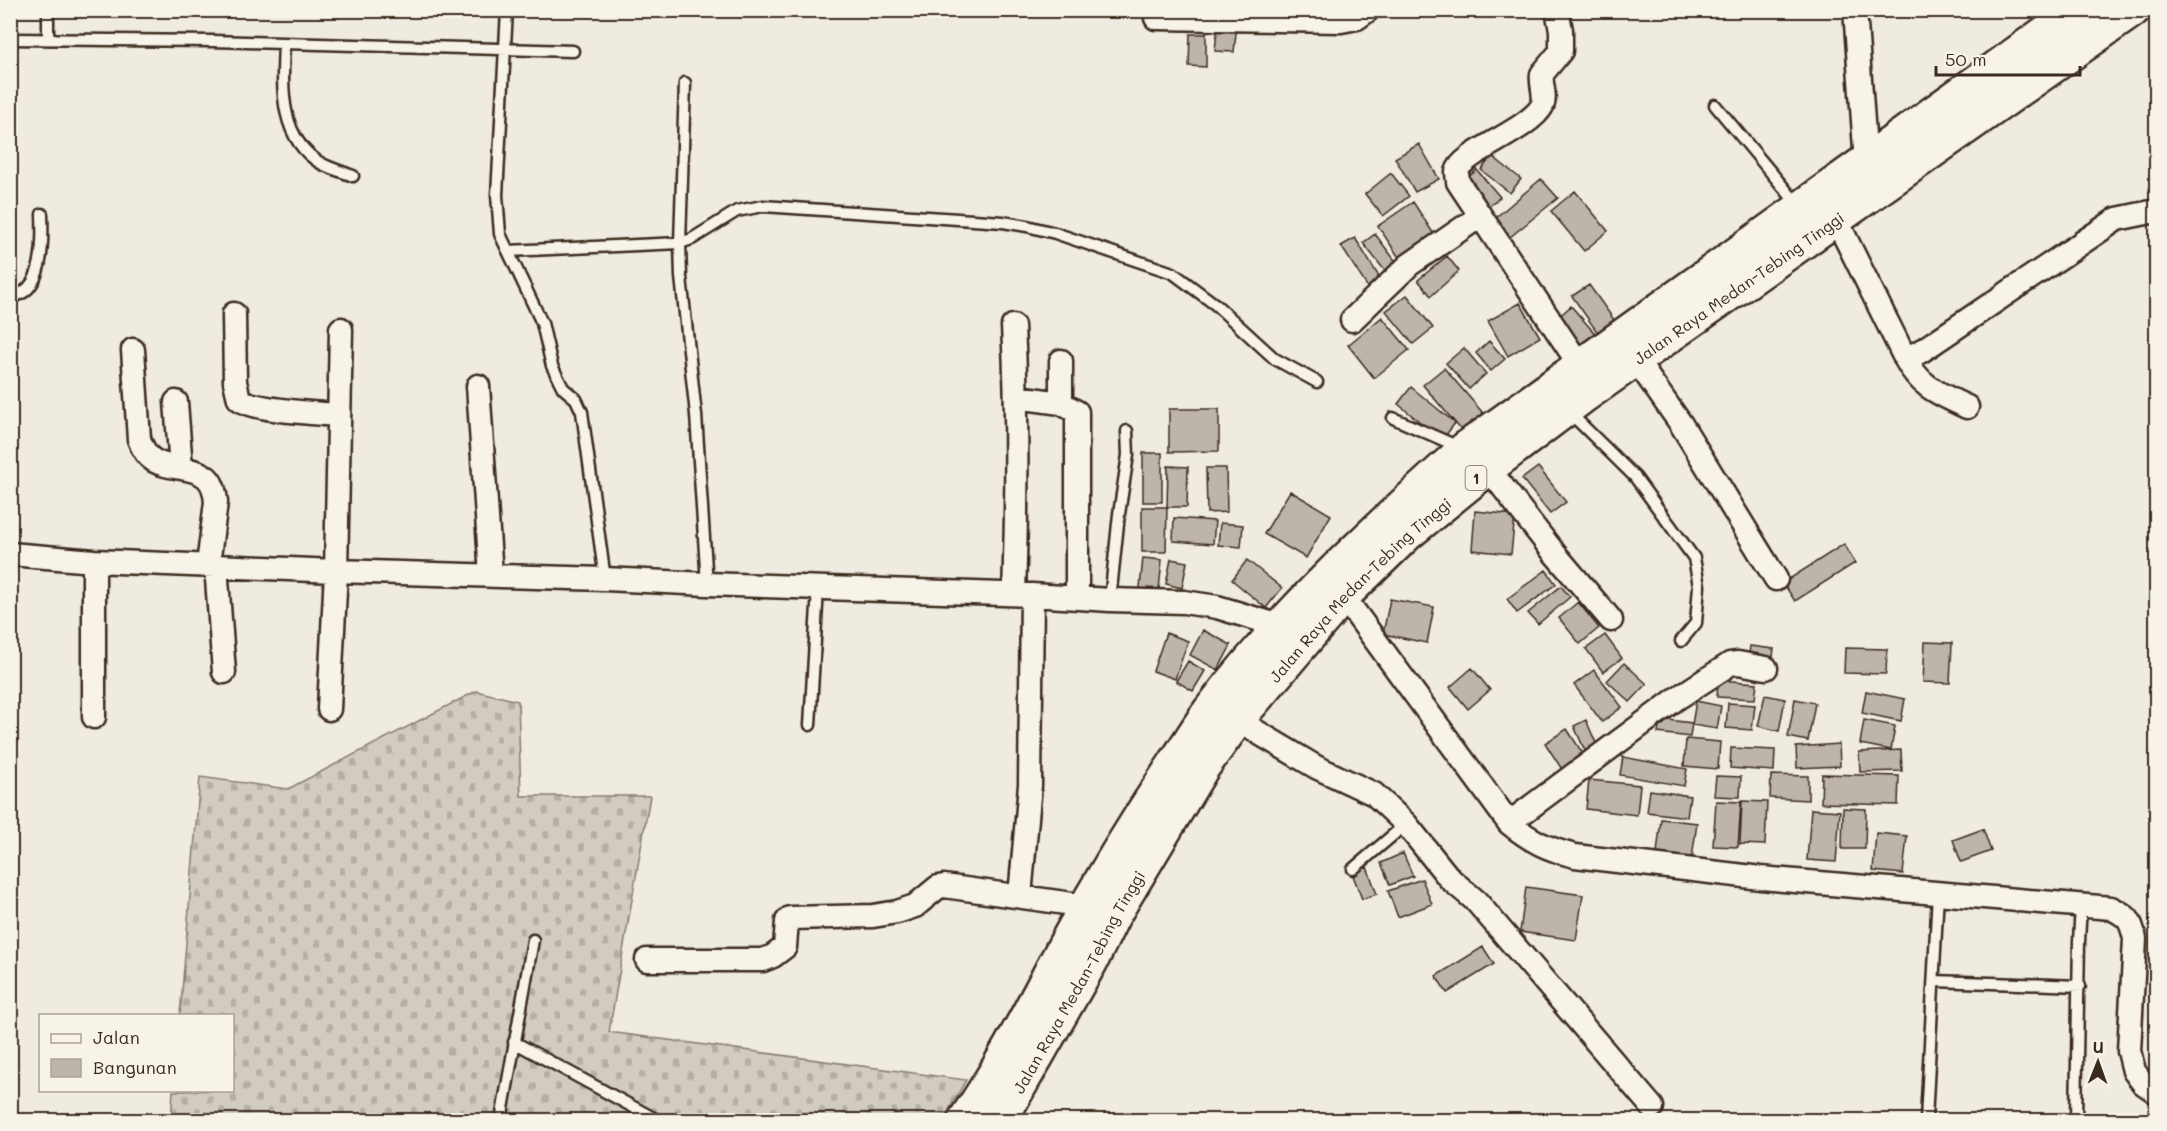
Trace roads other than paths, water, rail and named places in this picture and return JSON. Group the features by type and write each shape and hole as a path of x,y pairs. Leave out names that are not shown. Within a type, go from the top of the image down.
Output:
{"highway":[{"name":"Jalan Raya Medan-Tebing Tinggi","path":"965,1120 1014,1039 1087,906 1141,814 1209,712 1280,627 1407,534 1477,459 1581,367 2077,10"},
{"name":"Jalan Raya Medan-Tebing Tinggi","path":"1477,459 1566,410 2133,10"},
{"name":"Jalan Raya Medan-Tebing Tinggi","path":"1000,1120 1149,854 1202,768 1335,587"}],"street":[{"path":"1156,18 1341,21 1358,18 1368,10"},
{"path":"1557,10 1561,30 1561,51 1542,74 1544,99 1541,106 1534,117 1476,154 1461,165 1457,172 1458,182 1581,367"},
{"path":"1855,10 1866,163"},
{"path":"1905,358 1920,351 2117,219 2157,211"},
{"path":"1352,320 1409,266 1480,216"},
{"path":"1836,219 1914,375 1925,385 1966,407"},
{"path":"234,314 235,382 239,399 244,403 261,407 338,415"},
{"path":"1013,326 1017,397 1017,505 1023,594 1029,785 1020,896"},
{"path":"329,709 336,571 341,329"},
{"path":"133,350 139,439 143,451 148,458 156,462 196,471 206,476 215,492 212,566 224,672"},
{"path":"1061,360 1061,403"},
{"path":"1636,360 1681,424 1776,579"},
{"path":"477,386 491,575"},
{"path":"1017,397 1061,403 1077,412 1077,598"},
{"path":"176,402 180,468"},
{"path":"1477,459 1611,620"},
{"path":"10,554 94,561 212,566 605,579 818,589 1023,594 1185,602 1217,607 1280,627"},
{"path":"94,561 94,717"},
{"path":"1335,587 1509,823 1531,841 1554,851 1575,856 1761,878 2111,908 2124,914 2132,924 2135,939 2129,1051 2134,1071 2143,1083 2157,1092"},
{"path":"1509,823 1677,699 1730,664 1738,663 1766,668"},
{"path":"1237,720 1316,767 1374,794 1406,824 1450,879 1476,901 1652,1107"},
{"path":"647,960 763,960 773,956 784,947 787,921 790,918 873,916 897,912 915,906 944,886 1087,906"}],"lane":[{"path":"48,10 48,39"},
{"path":"507,10 497,195 500,234 542,323 552,366 563,388 576,399 582,412 605,579"},
{"path":"10,39 213,41 284,45 573,51"},
{"path":"284,45 282,91 288,121 300,145 324,165 353,176"},
{"path":"685,82 681,277 696,415 706,585"},
{"path":"1715,105 1802,209"},
{"path":"507,251 680,243 736,211 763,206 1003,222 1055,233 1173,273 1216,305 1275,359 1317,382"},
{"path":"10,296 16,296 30,288 37,276 42,214"},
{"path":"1566,410 1635,477 1694,558 1699,586 1695,622 1681,641"},
{"path":"1393,418 1477,459"},
{"path":"1110,600 1128,454 1127,431"},
{"path":"810,724 818,589"},
{"path":"1353,869 1406,824"},
{"path":"1926,1120 1938,893"},
{"path":"2076,1120 2081,905"},
{"path":"501,1120 533,940"},
{"path":"1934,981 2080,986"},
{"path":"514,1042 657,1120"}]}
